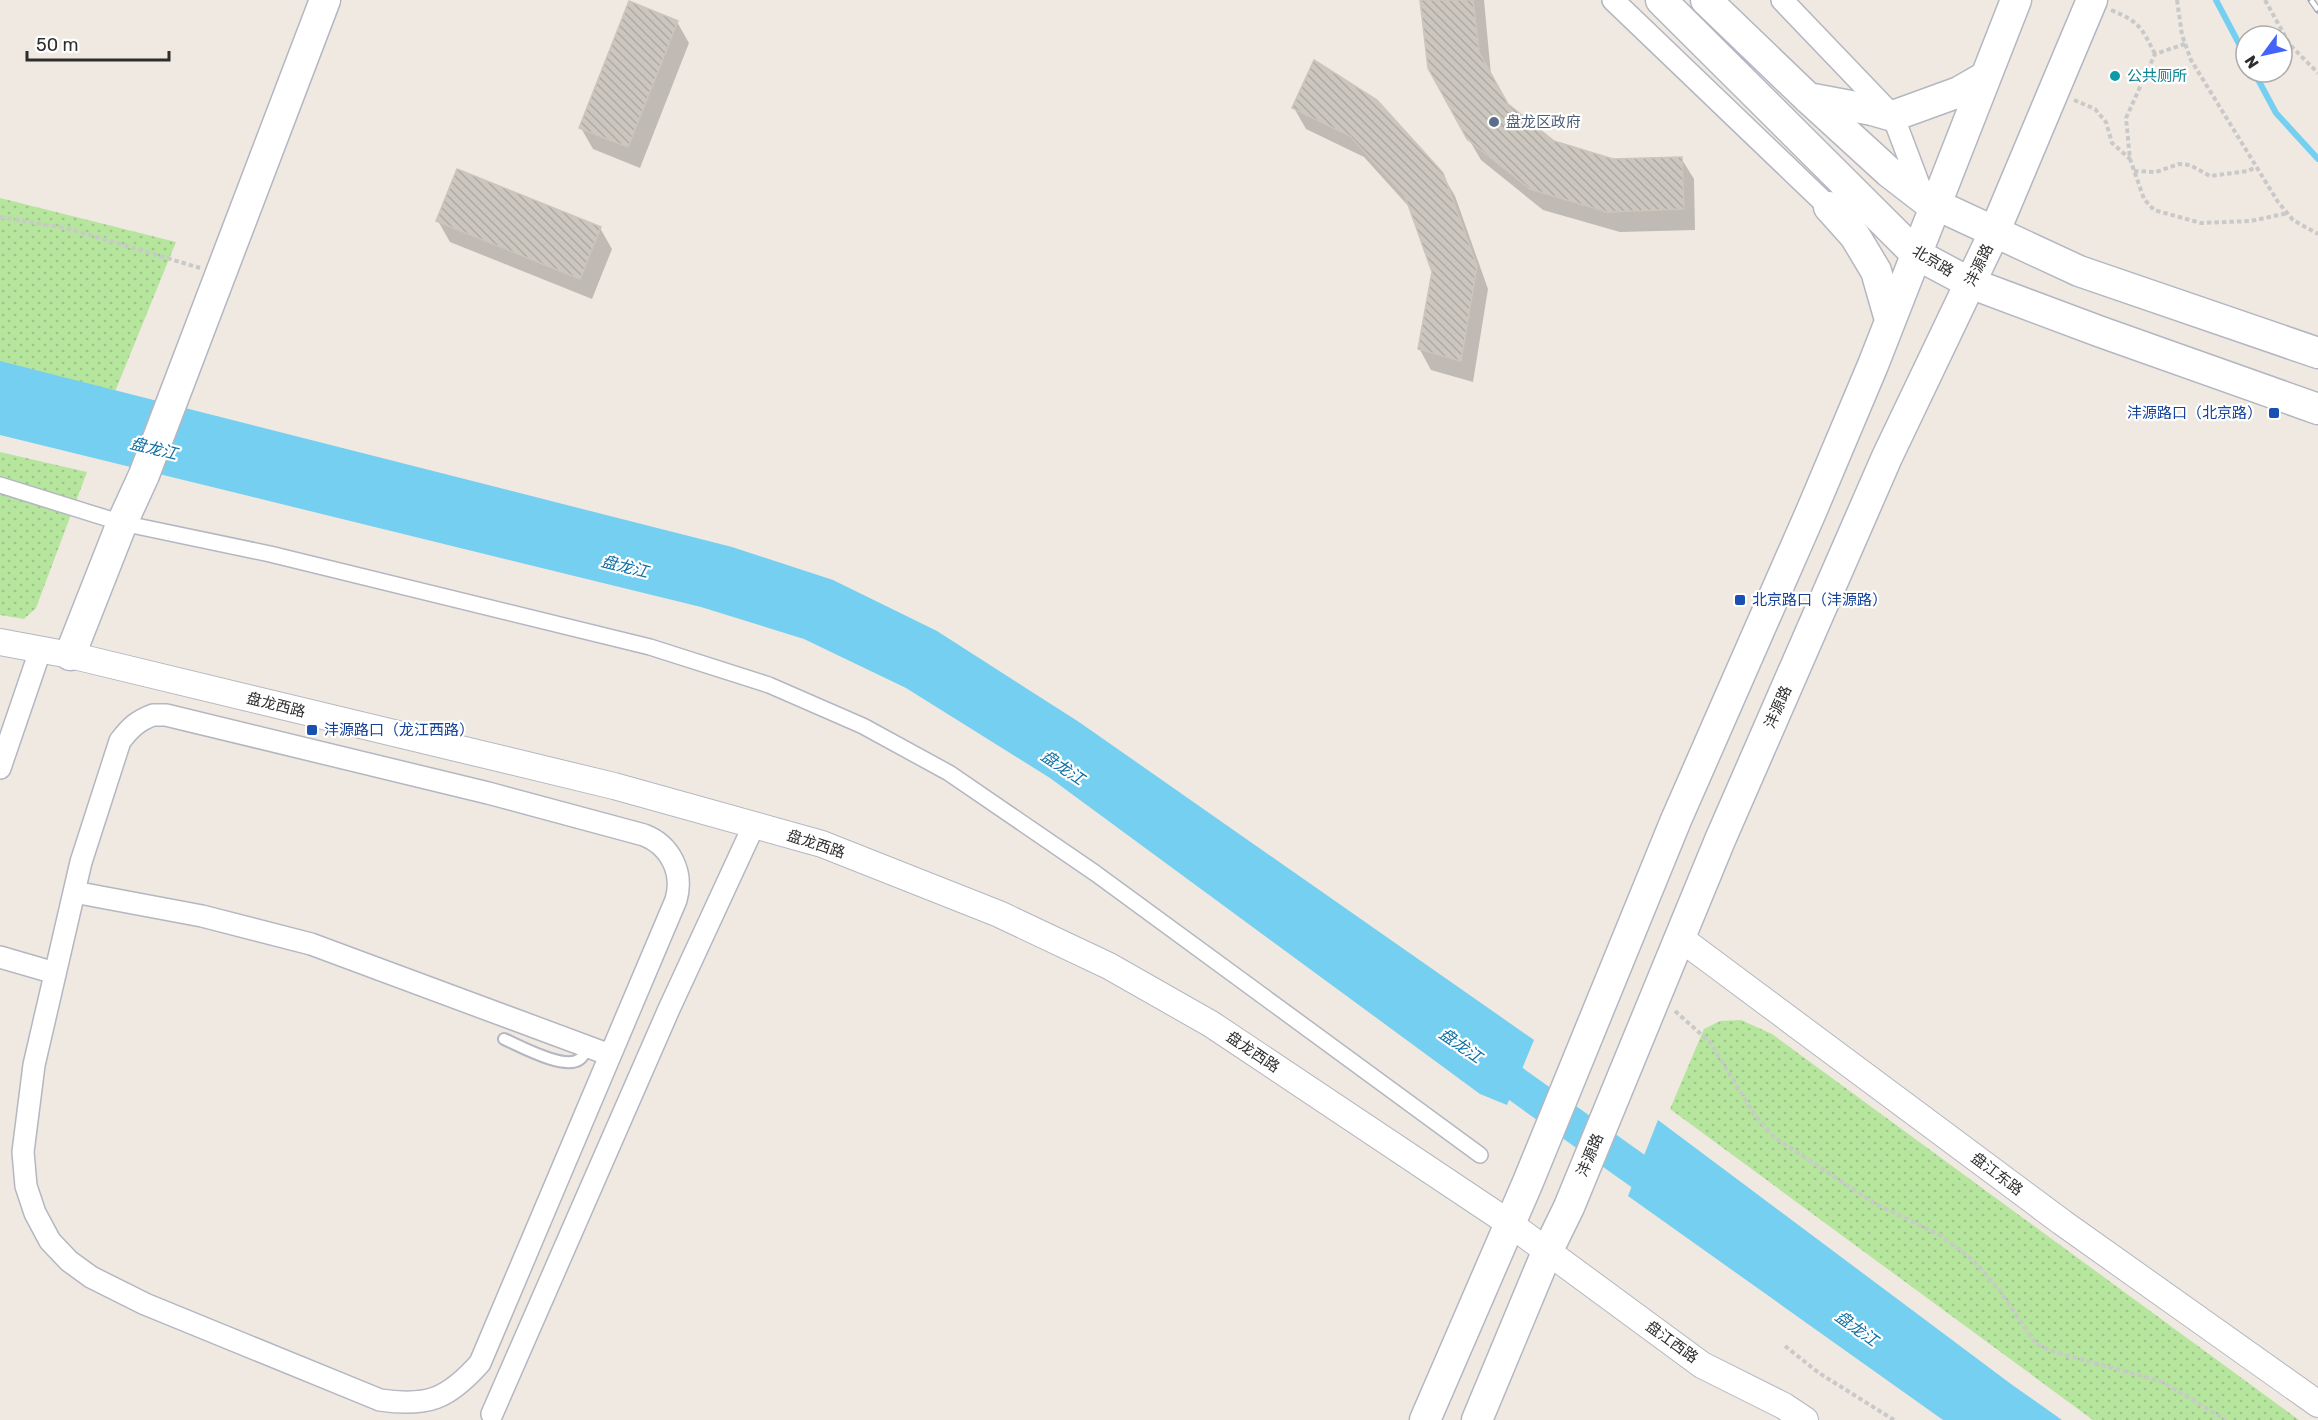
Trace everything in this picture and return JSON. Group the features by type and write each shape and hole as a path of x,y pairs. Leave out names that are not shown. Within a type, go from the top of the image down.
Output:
{"main road":[{"path":"70,655 122,523 144,475 325,0"},
{"name":"北京路","path":"1661,0 1916,254 1971,283 2318,409"},
{"path":"1706,0 1889,172 1929,202 2079,271 2318,353"},
{"path":"1425,1420 1538,1158 1676,820 1811,512 1916,254 1929,202 1980,94 2016,0"},
{"name":"沣源路","path":"1477,1420 1547,1252 1579,1183 1720,840 1887,456 1994,233 2092,1"},
{"path":"1808,98 1893,116 1959,92 1985,77"},
{"path":"1828,207 1855,236 1876,271 1890,320"}],"street":[{"path":"1613,0 1828,207 1892,232"},
{"path":"1782,0 1893,116 1929,202"},
{"path":"0,485 122,523 270,554 650,647 769,685 863,726 949,773 1095,873 1480,1155"},
{"name":"盘龙西路","path":"0,642 70,655 614,786 822,844 999,914 1109,966 1211,1024 1509,1223 1547,1252"},
{"path":"0,768 40,651"},
{"path":"153,715 166,715 477,790 644,835 656,839 666,848 679,878 679,890 480,1363 466,1379 449,1392 429,1400 407,1404 380,1400 145,1304 91,1277 69,1261 50,1241 35,1213 26,1186 23,1152 34,1065 55,972 81,862 120,741 129,728 153,715"},
{"path":"490,1417 669,1009 754,825"},
{"path":"74,892 202,916 311,944 610,1055"},
{"name":"盘江东路","path":"1680,938 2063,1223 2318,1404"},
{"path":"0,957 55,972"},
{"name":"盘江西路","path":"1547,1252 1702,1365 1784,1406 1804,1420"}],"lane":[{"path":"504,1039 558,1062 571,1063 581,1058 588,1047"}],"path":[{"path":"2177,0 2185,44 2191,60 2278,202 2294,220 2318,234"},
{"path":"2265,0 2290,45 2318,73"},
{"path":"2092,1 2130,18 2142,28 2155,54"},
{"path":"2185,44 2155,54 2126,118 2130,159 2144,199 2154,210 2201,223 2251,221 2288,213"},
{"path":"2054,91 2095,109 2106,122 2112,143 2130,159"},
{"path":"2134,171 2156,172 2180,164 2190,165 2210,176 2248,171 2256,167"},
{"path":"0,217 70,229 220,274"},
{"path":"1657,996 1710,1042 1754,1114 1774,1137 1874,1203 1940,1236 1973,1260 2000,1291 2036,1344 2055,1352 2163,1382 2226,1420"},
{"path":"1785,1346 1819,1373 1894,1420"}],"green space":[{"path":"0,198 176,242 112,399 0,372"},
{"path":"0,452 87,472 36,608 24,619 0,615"},
{"path":"1741,1020 1772,1034 2299,1420 2093,1420 1670,1109 1704,1029 1720,1021"}],"water":[{"path":"0,361 732,547 833,580 937,631 1079,722 1534,1040 1507,1105 1480,1094 1050,778 906,688 804,639 701,607 0,435"},
{"path":"1658,1120 2062,1420 1943,1420 1628,1196"}],"building":[{"name":"盘龙区政府","path":"1420,0 1473,0 1479,52 1508,104 1554,141 1613,159 1682,157 1684,209 1607,212 1530,189 1467,139 1428,68"},
{"path":"629,1 678,21 628,147 579,128"},
{"path":"1314,60 1377,100 1443,173 1477,266 1461,361 1418,349 1432,272 1405,196 1350,136 1292,108"},
{"path":"457,169 601,227 580,279 436,221"}],"waterway":[{"path":"2216,0 2234,34"},
{"path":"2260,84 2276,113 2318,159"},
{"name":"盘龙江","path":"1478,1057 1676,1198"}],"railway":[{"path":"2311,0 2318,10"}],"place":[{"name":"公共厕所","path":"2115,76"},
{"name":"盘龙区政府","path":"1494,122"},
{"name":"沣源路口（北京路）","path":"2274,413"},
{"name":"北京路口（沣源路）","path":"1740,600"},
{"name":"沣源路口（龙江西路）","path":"312,730"}]}
